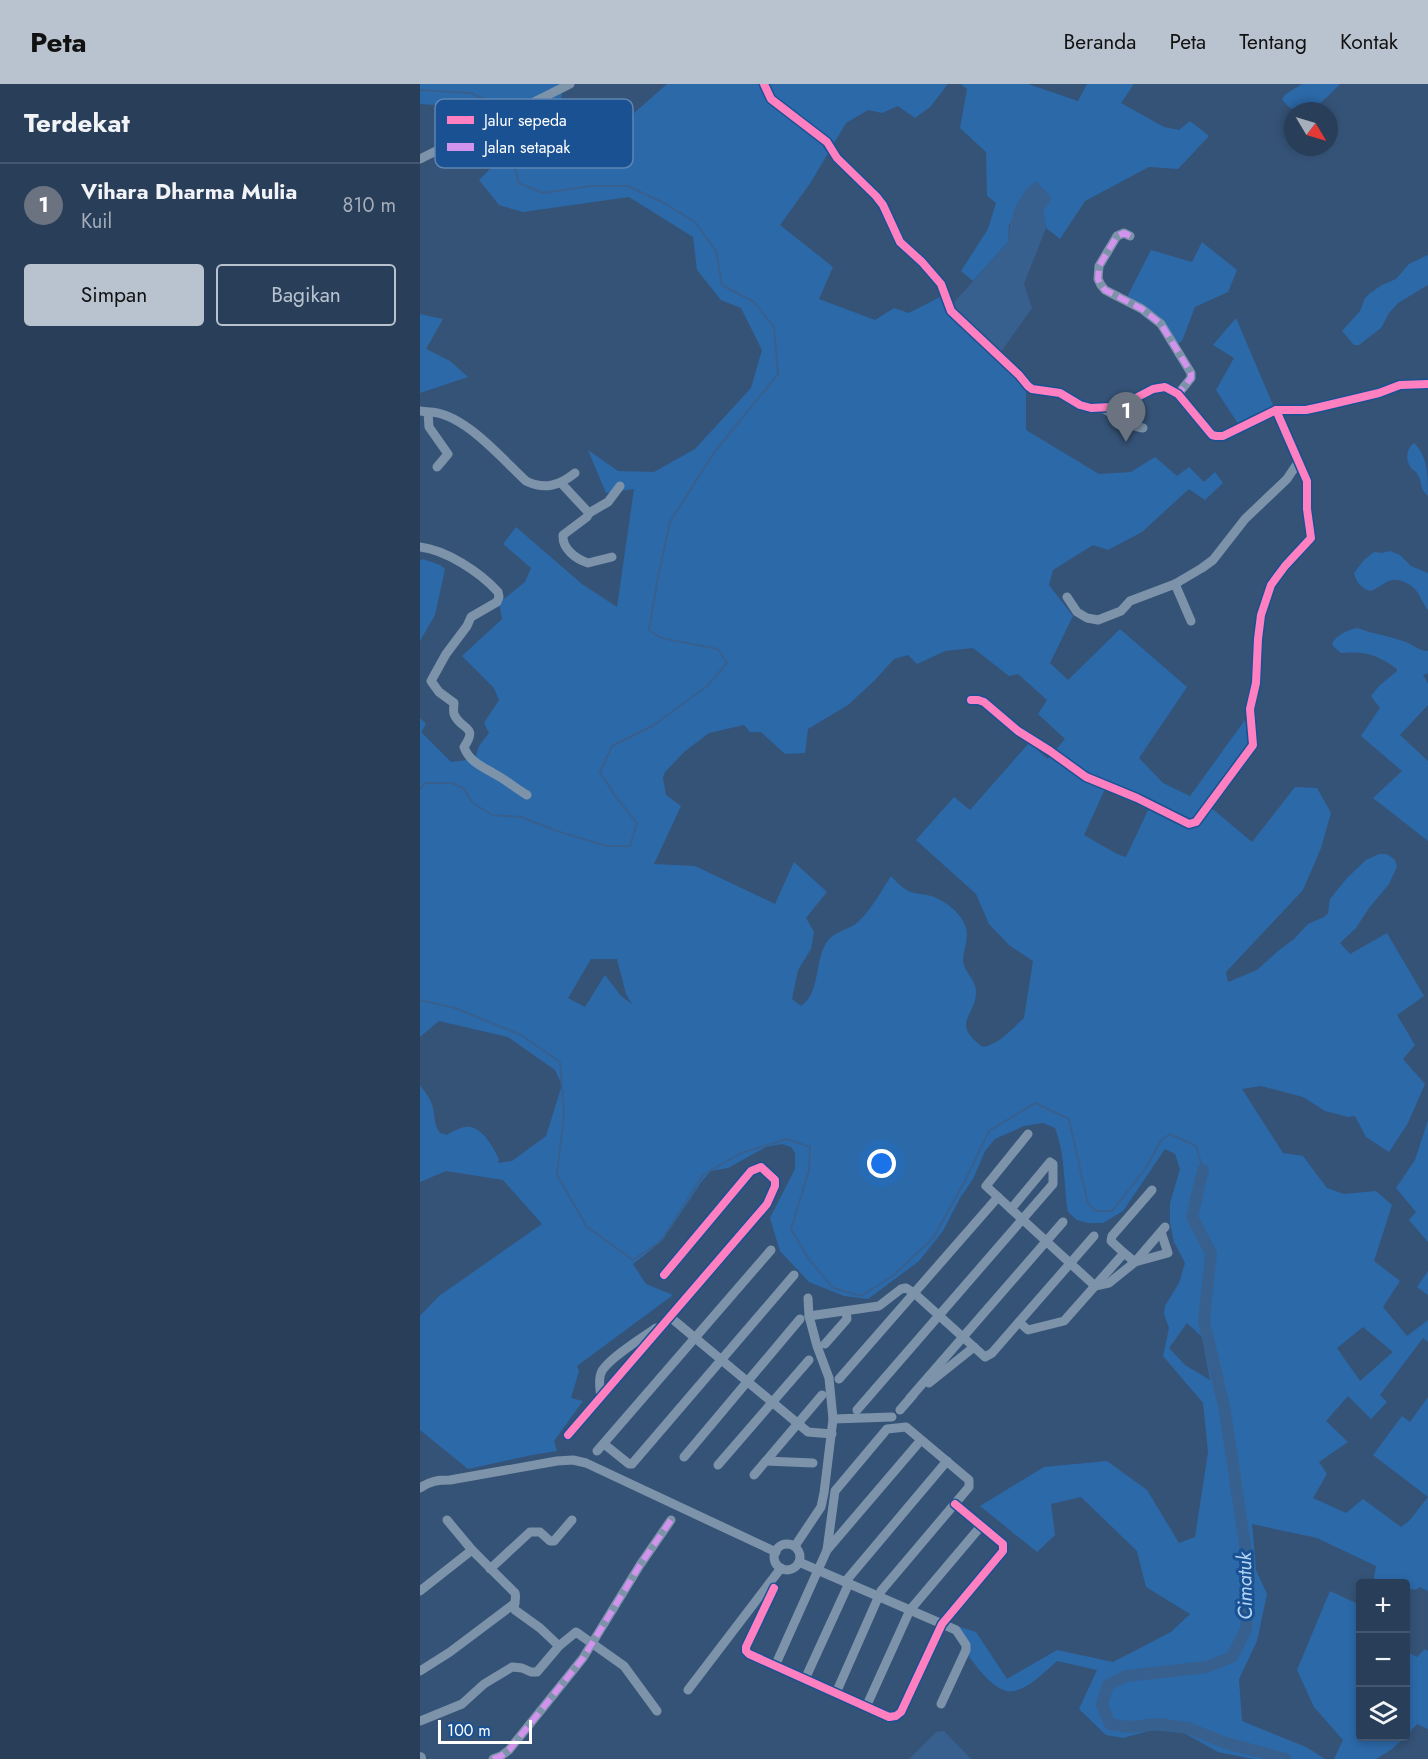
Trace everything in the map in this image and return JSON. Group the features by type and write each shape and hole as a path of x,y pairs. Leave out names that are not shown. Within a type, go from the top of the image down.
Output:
{"street":[{"path":"540,99 568,84"},
{"path":"764,84 771,99 827,142 837,158 872,191 883,205 900,242 941,284 951,312 1032,389 1060,393 1086,407 1103,408 1165,387 1178,394 1212,435 1223,436 1276,410 1313,409 1379,393 1400,385 1428,384"},
{"path":"420,159 435,152"},
{"path":"1130,236 1124,233 1117,236 1099,266 1098,279 1105,290 1142,309 1161,324 1191,373 1191,378 1178,394"},
{"path":"1103,408 1130,425 1143,428"},
{"path":"971,700 984,702 1018,731 1086,777 1137,798 1189,824 1196,822 1253,745 1250,708 1256,683 1261,615 1271,585 1311,538 1307,509 1307,481 1276,410"},
{"path":"438,467 448,454 429,427 424,412 448,416 468,426 526,481 533,484 547,487 561,483 575,473"},
{"path":"1067,597 1077,612 1087,618 1098,620 1121,611 1130,601 1175,584 1213,560 1245,519 1287,479 1299,461"},
{"path":"561,483 589,513"},
{"path":"612,557 588,563 568,551 563,535 589,513 609,502 620,486"},
{"path":"420,547 448,555 461,563 494,588 499,597 497,602 471,617 430,681"},
{"path":"1175,584 1191,621"},
{"path":"420,676 430,681 439,692 454,703 454,714 471,735 464,747 465,752 478,765 526,795"},
{"path":"1028,1134 988,1183 988,1189 1095,1286"},
{"path":"857,1410 1053,1184 1053,1164 1050,1161 1011,1209"},
{"path":"568,1436 767,1204 775,1186 775,1180 761,1167 751,1171 664,1275"},
{"path":"1135,1262 1111,1241 1112,1236 1152,1190"},
{"path":"839,1379 998,1197"},
{"path":"900,1410 1063,1222"},
{"path":"1095,1286 1109,1283 1135,1262 1163,1229 1168,1252 1135,1262"},
{"path":"804,1318 879,1305 901,1289 906,1288 985,1357 992,1353 1094,1236"},
{"path":"771,1250 600,1447 632,1464 794,1275"},
{"path":"1019,1322 1029,1330 1064,1321 1124,1253"},
{"path":"684,1456 804,1318 808,1298"},
{"path":"825,1344 847,1319 846,1311"},
{"path":"670,1317 797,1425 808,1432 832,1434"},
{"path":"601,1396 599,1387 603,1369 670,1317"},
{"path":"795,1546 821,1507 825,1493 833,1419 829,1378 804,1318"},
{"path":"910,1398 974,1347"},
{"path":"718,1465 809,1360"},
{"path":"754,1475 822,1395"},
{"path":"833,1419 892,1417"},
{"path":"827,1550 835,1491 890,1428 906,1427 969,1479 970,1483 955,1504 881,1591 836,1694"},
{"path":"775,1666 827,1550 921,1440"},
{"path":"420,1488 436,1480 450,1480 557,1461 586,1463 776,1552"},
{"path":"766,1461 813,1463"},
{"path":"805,1679 847,1583 947,1461"},
{"path":"774,1588 746,1651 889,1717 896,1716 901,1712 942,1624 1003,1551 1003,1544 955,1504"},
{"path":"447,1520 472,1550 515,1593 516,1610 559,1646"},
{"path":"490,1569 530,1532 540,1532 550,1541 554,1541 572,1520"},
{"path":"492,1759 508,1750 583,1658 640,1565 671,1520"},
{"path":"866,1707 910,1610 981,1526"},
{"path":"791,1544 800,1553 799,1562 793,1568 781,1568 775,1561 776,1552 782,1545 791,1544"},
{"path":"420,1591 472,1550"},
{"path":"799,1562 956,1630 966,1645 966,1650 941,1704"},
{"path":"688,1690 781,1568"},
{"path":"420,1671 450,1652 515,1603"},
{"path":"420,1721 462,1704 484,1684 512,1667 537,1672 559,1646 575,1632 592,1641 624,1666 657,1711"}],"shaded area":[{"path":"420,84 564,84 561,98 563,99 435,99 435,105 420,104"},
{"path":"667,84 948,84 930,107 915,118 898,106 882,113 868,110 846,123 811,182 780,225 833,267 819,299 875,320 894,308 909,313 940,297 945,310 1026,389 1026,430 1099,474 1131,472 1155,457 1177,476 1189,467 1204,482 1215,472 1223,483 1205,500 1189,489 1142,532 1108,550 1093,545 1053,570 1049,585 1073,616 1050,663 1068,680 1120,629 1187,687 1139,758 1163,783 1190,796 1245,720 1252,743 1209,806 1252,842 1295,787 1317,788 1331,813 1321,848 1303,890 1226,972 1228,982 1257,970 1308,924 1324,917 1328,913 1330,899 1366,860 1379,854 1387,854 1395,860 1397,867 1389,884 1356,928 1340,943 1350,954 1387,933 1424,996 1397,1015 1415,1045 1403,1059 1425,1084 1408,1123 1389,1152 1366,1137 1355,1116 1348,1117 1325,1111 1303,1097 1261,1086 1242,1089 1283,1153 1303,1156 1327,1188 1344,1194 1376,1191 1392,1205 1374,1261 1400,1281 1383,1307 1407,1336 1428,1320 1428,1342 1423,1338 1380,1395 1387,1402 1371,1419 1348,1396 1326,1421 1348,1442 1319,1462 1327,1474 1313,1498 1346,1513 1363,1499 1401,1527 1409,1521 1428,1497 1428,1591 1419,1587 1416,1590 1410,1589 1410,1579 1374,1579 1376,1566 1317,1538 1252,1524 1256,1570 1267,1594 1257,1641 1239,1679 1242,1721 1306,1747 1325,1759 1253,1759 1218,1752 1184,1733 1152,1730 1123,1738 1106,1735 1079,1709 1097,1670 1057,1661 1026,1687 1014,1691 1004,1690 995,1685 976,1666 947,1623 976,1632 1007,1679 1057,1650 1113,1662 1171,1632 1190,1614 1146,1587 1137,1551 1081,1497 1051,1504 1055,1535 1037,1552 980,1506 1044,1467 1107,1461 1147,1490 1179,1543 1195,1537 1208,1452 1203,1403 1163,1356 1169,1328 1164,1314 1165,1306 1179,1283 1185,1263 1174,1242 1170,1223 1170,1203 1180,1169 1175,1154 1165,1149 1123,1211 1103,1223 1088,1223 1077,1220 1068,1212 1063,1159 1055,1128 1043,1123 1024,1126 995,1139 985,1151 973,1179 943,1231 919,1261 868,1299 844,1296 809,1282 780,1251 770,1218 795,1169 795,1153 791,1147 782,1144 766,1147 728,1168 711,1171 670,1229 652,1249 633,1264 646,1284 673,1295 577,1366 579,1371 571,1398 583,1401 554,1441 557,1451 468,1469 420,1430 420,1316 439,1296 542,1224 503,1180 446,1171 420,1182 420,1085 431,1102 440,1133 447,1135 465,1127 476,1129 490,1143 499,1159 498,1163 512,1161 546,1136 562,1085 555,1070 508,1037 439,1021 420,1037 420,718 426,724 421,732 451,762 475,759 479,746 489,733 484,723 499,700 494,688 462,656 502,619 499,603 525,582 531,568 503,544 516,527 582,584 617,607 634,489 606,493 588,450 618,471 654,472 695,449 751,388 762,350 741,308 721,300 697,270 693,237 629,197 523,212 499,205 479,180 491,168 633,168 633,114","holes":["973,648 1009,676 1018,674 1047,700 1038,714 1065,739 1048,759 1029,743 970,810 954,797 916,840 976,894 989,924 1009,945 1033,961 1024,1018 1000,1040 989,1046 983,1047 973,1038 966,1025 976,991 963,961 967,939 966,930 963,920 941,900 908,891 891,876 863,917 827,942 820,958 812,993 801,1006 792,999 798,970 811,949 814,932 806,918 827,892 794,862 775,904 695,866 654,864 681,806 666,795 663,778 665,772 684,752 709,733 744,725 750,732 761,732 785,754 805,753 808,729 848,705 894,659 908,655 917,664 945,651","1105,789 1150,806 1126,857 1084,835","591,959 617,959 626,994 632,1004 621,996 605,975 585,1007 568,998","1187,1323 1202,1337 1210,1380 1185,1365 1169,1348","1363,1327 1393,1352 1360,1381 1337,1348"]},
{"path":"961,84 1028,84 1078,101 1087,84 1134,84 1121,103 1164,127 1179,130 1190,121 1209,136 1178,169 1149,167 1085,201 1060,239 1046,228 1043,212 1009,224 1008,242 973,281 961,271 988,229 996,203 987,196 986,152 960,128 967,89"},
{"path":"1302,84 1340,84 1321,102 1285,102 1282,99"},
{"path":"1036,181 1052,198 1043,212 1046,228 1024,284 1032,308 1000,353 951,306 1008,242 1015,208 1029,186"},
{"path":"1202,242 1237,270 1228,292 1195,307 1182,341 1171,347 1158,320 1126,299 1151,250 1192,262"},
{"path":"1428,255 1428,285 1398,303 1389,313 1381,328 1359,345 1354,345 1342,331 1360,311 1365,298 1382,285 1396,279 1409,264"},
{"path":"420,314 443,319 426,349 450,361 468,377 420,393"},
{"path":"1236,318 1276,412 1239,425 1216,390 1234,358 1213,345"},
{"path":"1414,443 1425,460 1428,496 1408,461 1408,451"},
{"path":"1390,551 1400,555 1411,566 1428,573 1428,610 1416,590 1403,581 1389,581 1370,591 1358,582 1354,573 1364,560 1374,552"},
{"path":"423,559 445,569 435,615 420,641 420,561"},
{"path":"1357,628 1400,640 1428,651 1428,673 1423,675 1428,684 1428,705 1400,735 1428,761 1428,841 1373,798 1402,771 1361,736 1380,708 1371,696 1397,669 1371,655 1341,653 1334,647 1332,643 1338,637 1346,631"},
{"path":"1428,1120 1428,1242 1409,1220 1416,1212 1396,1188 1415,1160"},
{"path":"1428,1271 1428,1295 1417,1287"},
{"path":"1428,1397 1428,1497 1373,1455 1402,1416 1410,1422"},
{"path":"1330,1591 1356,1603 1356,1741 1401,1741 1376,1759 1334,1759 1343,1740 1314,1707 1297,1670"},
{"path":"1425,1649 1428,1651 1428,1729 1417,1724 1410,1732 1410,1653 1417,1657"},
{"path":"944,1731 971,1759 909,1759 936,1732"}],"waterway":[{"path":"420,90 471,93 484,99"},
{"path":"420,789 425,783 452,783 464,789 473,803 492,815 521,817 606,846 630,846 637,823 615,796 600,772 612,746 654,725 707,686 727,663 718,649 661,638 649,630 670,522 713,454 778,374 774,327 754,302 722,285 716,251 695,222 664,203 628,186 591,186 543,193 519,183 515,168"},
{"path":"420,1000 455,1008 521,1035 560,1062 564,1113 557,1175 587,1227 633,1260 661,1241 703,1175 741,1153 787,1139 810,1147 809,1170 791,1229 808,1258 833,1288 861,1296 894,1275 933,1238 965,1181 989,1131 1035,1103 1069,1119 1088,1204 1096,1211 1112,1211 1146,1168 1161,1140 1170,1134 1196,1146 1203,1170"},
{"name":"Cimatuk","path":"1203,1170 1192,1217 1211,1253 1204,1321 1225,1411 1249,1572 1246,1629 1232,1657 1206,1667 1126,1676 1108,1685 1102,1705 1110,1724 1129,1727 1158,1724 1188,1728 1226,1743 1286,1759"}],"marked path":[{"path":"1130,236 1124,233 1117,236 1099,266 1098,279 1105,290 1142,309 1161,324 1191,373 1191,378 1178,394"},
{"path":"493,1759 509,1750 583,1658 640,1565 671,1520"}],"cycle path":[{"path":"764,84 771,99 827,142 837,158 876,196 883,205 900,242 941,284 951,311 1032,389 1060,393 1080,405 1091,408 1111,407 1132,400 1153,389 1165,387 1178,394 1212,435 1223,436 1276,410 1306,410 1379,393 1400,385 1428,384"},
{"path":"971,700 984,702 1018,731 1086,777 1137,798 1189,824 1196,822 1253,745 1250,709 1256,683 1261,615 1271,585 1311,538 1307,509 1307,481 1276,410"},
{"path":"568,1435 767,1204 775,1186 775,1180 761,1167 751,1171 664,1275"},
{"path":"774,1588 746,1651 889,1717 896,1716 901,1712 942,1624 1003,1551 1003,1544 955,1504"}],"place":[{"name":"Vihara Dharma Mulia","path":"1126,442"}]}
